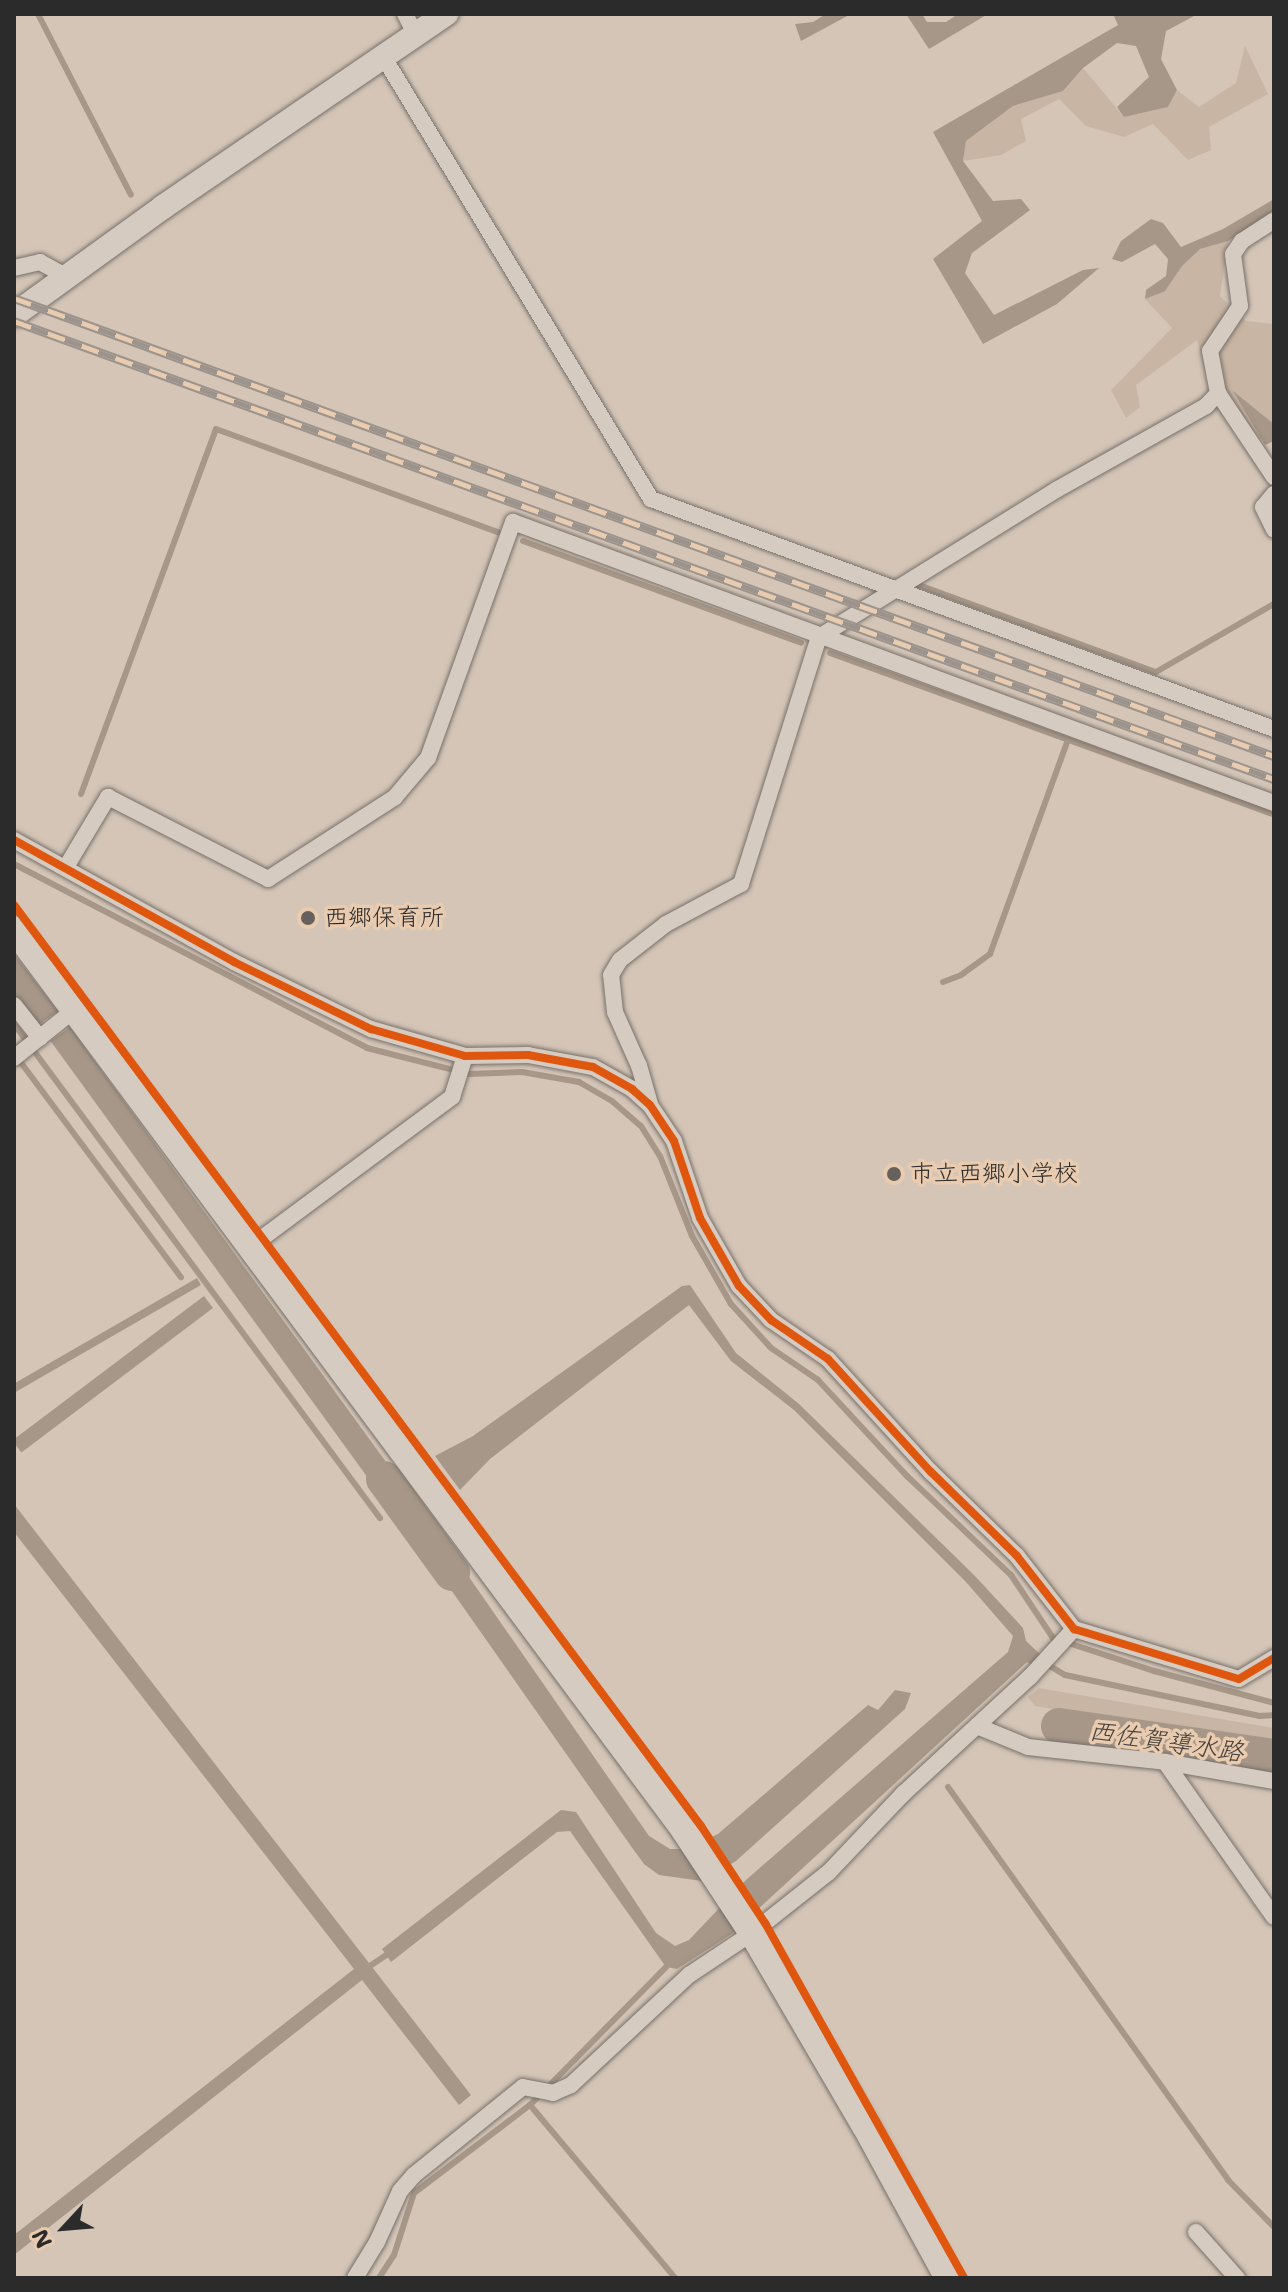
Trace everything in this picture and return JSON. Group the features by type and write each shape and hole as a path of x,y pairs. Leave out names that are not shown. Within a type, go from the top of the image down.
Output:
{"main road":[{"path":"14,929 684,1830 752,1933 865,2126 948,2278"}],"street":[{"path":"14,315 383,56 410,24 446,14"},
{"path":"383,56 651,499 1274,729"},
{"path":"1274,220 1242,241 1233,254 1240,306 1210,351 1218,393 1274,477"},
{"path":"14,268 40,262 67,277"},
{"path":"650,1105 639,1066 615,1012 611,975 620,960 666,924 741,884 819,637 1056,490 1206,406 1218,393"},
{"path":"1274,494 1263,507 1274,530"},
{"path":"66,867 108,797 268,879 395,797 428,758 513,522 1274,803"},
{"path":"14,840 234,962 371,1029 465,1056 528,1055 593,1067 632,1089 650,1105 674,1141 700,1218 739,1286 771,1320 828,1359 931,1472 1017,1556 1074,1629 1239,1679 1274,1658"},
{"path":"14,1005 40,1038"},
{"path":"18,1055 73,1011"},
{"path":"250,1247 452,1097 460,1081 465,1056"},
{"path":"355,2278 377,2242 400,2191 414,2175 523,2087 553,2093 571,2085 689,1975 752,1933 829,1872 903,1794 1030,1677 1074,1629"},
{"path":"977,1726 1028,1747 1165,1762 1274,1781"},
{"path":"1165,1762 1274,1917"},
{"path":"1196,2232 1236,2277"}],"shaded area":[{"path":"826,14 851,14 801,41 795,24 813,22"},
{"path":"906,14 922,14 927,22 946,22 958,14 988,14 929,49"},
{"path":"1113,14 1198,14 1166,31 1161,59 1177,90 1168,107 1124,117 1117,107 1149,77 1136,46 1117,43 1083,68 1063,91 1013,106 966,141 963,161 993,201 1021,199 1030,210 972,253 965,273 994,315 1083,270 1099,268 1057,304 983,344 933,259 982,221 933,132 1118,25"},
{"path":"1245,46 1268,94 1209,127 1211,150 1188,160 1153,124 1124,137 1086,126 1059,99 1021,119 1026,141 1001,155 963,161 966,141 1013,106 1063,91 1083,68 1124,117 1168,107 1177,90 1199,107 1236,83"},
{"path":"1274,199 1274,212 1228,241 1200,249 1182,266 1165,291 1145,299 1146,290 1166,276 1168,259 1155,244 1122,262 1112,259 1121,241 1151,219 1163,223 1181,247 1223,229"},
{"path":"1228,241 1220,296 1246,321 1274,324 1274,430 1248,447 1217,408 1197,340 1136,385 1140,407 1126,418 1111,390 1172,328 1145,299 1165,290 1182,265 1200,249"},
{"path":"1233,391 1274,424 1274,441 1265,445"},
{"path":"14,954 58,1011 38,1025 14,994"},
{"path":"70,1027 423,1512 403,1527 51,1041"},
{"path":"197,1278 201,1285 14,1393 14,1384"},
{"path":"690,1285 736,1353 799,1404 974,1575 1023,1628 1026,1641 1042,1656 1033,1666 1027,1662 730,1935 677,1969 666,1967 570,1831 557,1832 391,1962 382,1949 561,1810 576,1812 656,1933 675,1946 689,1940 746,1880 1008,1652 1013,1636 966,1582 794,1410 731,1361 689,1305 490,1459 460,1490 435,1456 473,1436 682,1286"},
{"path":"204,1296 213,1308 21,1452 14,1439"},
{"path":"14,1504 471,2095 459,2105 362,1980 14,2255 14,2235 354,1969 14,1532"},
{"path":"435,1528 649,1836 670,1849 687,1849 718,1834 868,1705 878,1710 895,1690 911,1693 905,1709 736,1861 702,1881 659,1875 644,1864 633,1849 416,1540"},
{"path":"1039,1688 1274,1728 1274,1746 1035,1706 1028,1697"}],"waterway":[{"path":"38,14 131,195"},
{"path":"81,794 216,429 498,532"},
{"path":"523,541 801,643"},
{"path":"919,585 1156,672 1274,604"},
{"path":"830,653 1274,815"},
{"path":"943,982 961,975 990,954 1068,740"},
{"path":"14,864 367,1048 469,1074 522,1072 579,1082 612,1101 641,1126 660,1156 692,1236 731,1304 771,1348 818,1380 907,1476 1011,1575 1053,1638 1154,1671 1274,1703"},
{"path":"14,1024 380,1518"},
{"path":"22,1064 181,1277"},
{"path":"384,1479 452,1573"},
{"path":"1045,1663 1065,1675 1260,1716 1274,1715"},
{"name":"西佐賀導水路","path":"1059,1726 1274,1757"},
{"path":"948,1787 1228,2180 1274,2227"},
{"path":"367,1968 391,1952"},
{"path":"379,2278 394,2255 414,2193 530,2105 666,1967"},
{"path":"530,2105 675,2278"}],"railway":[{"path":"14,298 1274,756"},
{"path":"14,321 1274,779"}],"cycle path":[{"path":"14,840 234,962 371,1029 465,1056 528,1055 593,1067 632,1089 650,1105 674,1141 700,1218 739,1286 771,1320 828,1359 931,1472 1017,1556 1074,1629 1239,1679 1274,1658"},
{"path":"14,905 701,1826 765,1923 964,2278"}],"place":[{"name":"西郷保育所","path":"308,918"},
{"name":"市立西郷小学校","path":"894,1174"}]}
